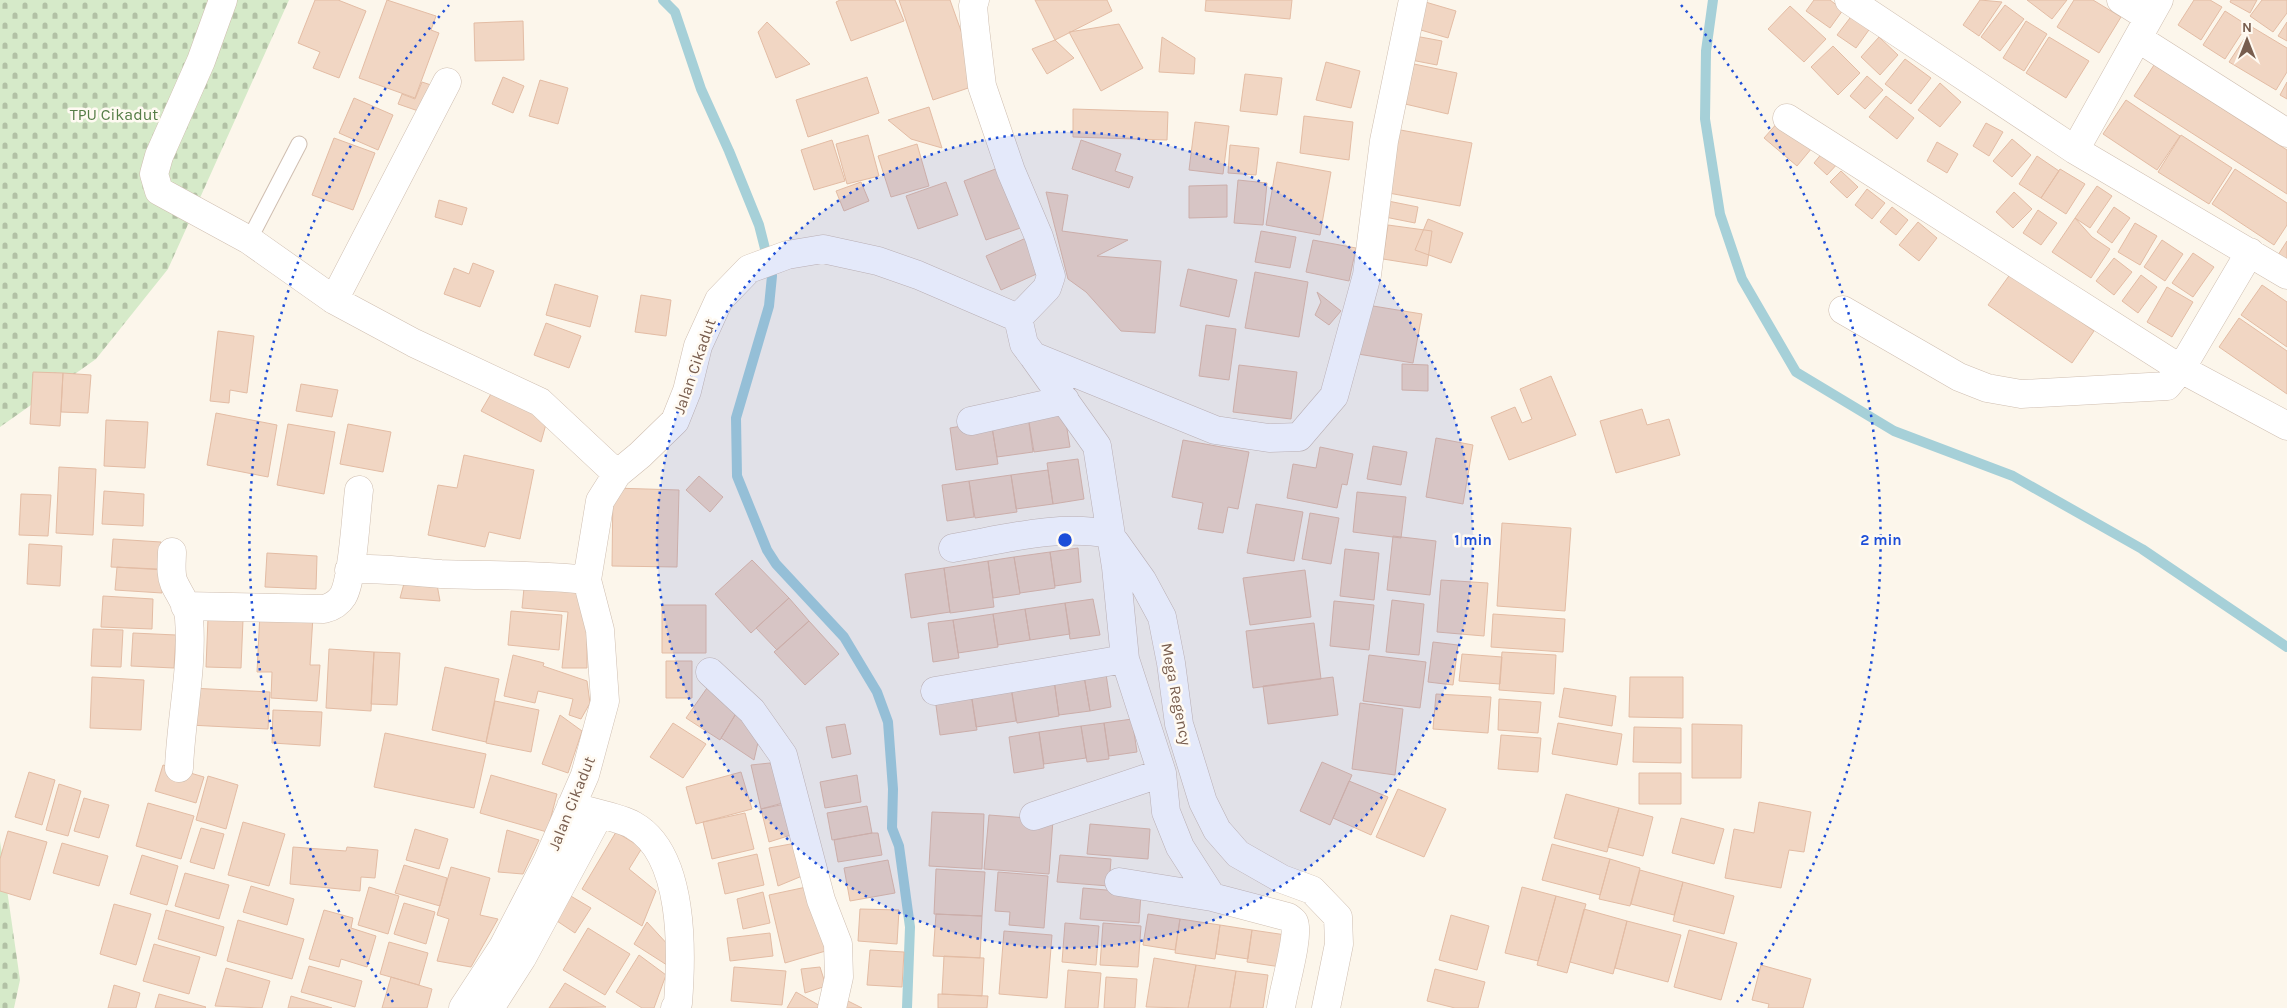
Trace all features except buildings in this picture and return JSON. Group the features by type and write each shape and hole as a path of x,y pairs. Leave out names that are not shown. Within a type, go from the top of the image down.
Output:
{"street":[{"path":"222,0 201,62 159,156 154,174 159,191 249,240 334,300 414,343 540,402 617,474"},
{"path":"975,0 973,6 974,28 982,86 1011,171 1039,237 1051,276 1043,292 1018,318"},
{"path":"1033,356 1215,430 1269,438 1299,437 1334,396 1368,275 1384,141 1413,0"},
{"path":"1849,0 2076,150 2287,275"},
{"path":"2121,0 2148,19 2287,133"},
{"path":"2076,150 2148,19"},
{"path":"334,300 448,82"},
{"path":"1788,118 2181,370 2287,426"},
{"name":"Jalan Cikadut","path":"463,1008 503,947 547,862 585,775 605,701 600,630 587,580 600,501 617,474 675,421 687,392 698,346 719,300 749,268 787,255 823,249 878,261 918,275 1018,318"},
{"path":"1843,310 1959,377 1987,388 2021,394 2167,386 2181,370 2250,252"},
{"name":"Mega Regency","path":"1018,318 1024,344 1097,446 1116,567 1124,659 1162,773 1166,812 1177,838 1212,897"},
{"path":"971,421 1065,400"},
{"path":"185,606 333,607 343,596 349,570 359,490"},
{"path":"953,548 1056,530 1087,530 1110,534"},
{"name":"Mega Regency","path":"1110,534 1142,580 1162,616 1171,663 1179,724 1203,802 1217,830 1238,854 1282,879 1312,890 1338,917 1339,944 1326,1008"},
{"path":"172,552 174,582 189,616 188,678 181,724 179,768"},
{"path":"349,570 380,569 441,574 558,576 587,580"},
{"path":"934,691 1124,659"},
{"path":"710,672 752,711 783,755 821,900 838,944 839,977 832,1008"},
{"path":"1034,816 1162,773"},
{"path":"571,806 633,825 656,844 668,869 675,902 681,963 678,1003 675,1008"},
{"path":"490,1008 522,958 598,815"},
{"path":"1119,882 1212,897 1288,917 1294,922 1292,952 1281,1008"}],"lane":[{"path":"249,240 299,144"}],"green space":[{"name":"TPU Cikadut","path":"0,0 289,0 168,269 96,359 0,427"},
{"path":"0,841 20,980 14,1008 0,1008"}],"waterway":[{"path":"663,0 675,12 701,89 759,225 772,276 769,306 736,418 737,476 767,550 776,564 844,637 877,692 888,722 893,789 892,828 899,846 910,927 907,1008"},
{"path":"1713,0 1706,51 1705,119 1720,214 1742,279 1796,372 1894,431 2013,476 2142,549 2287,647"}]}
